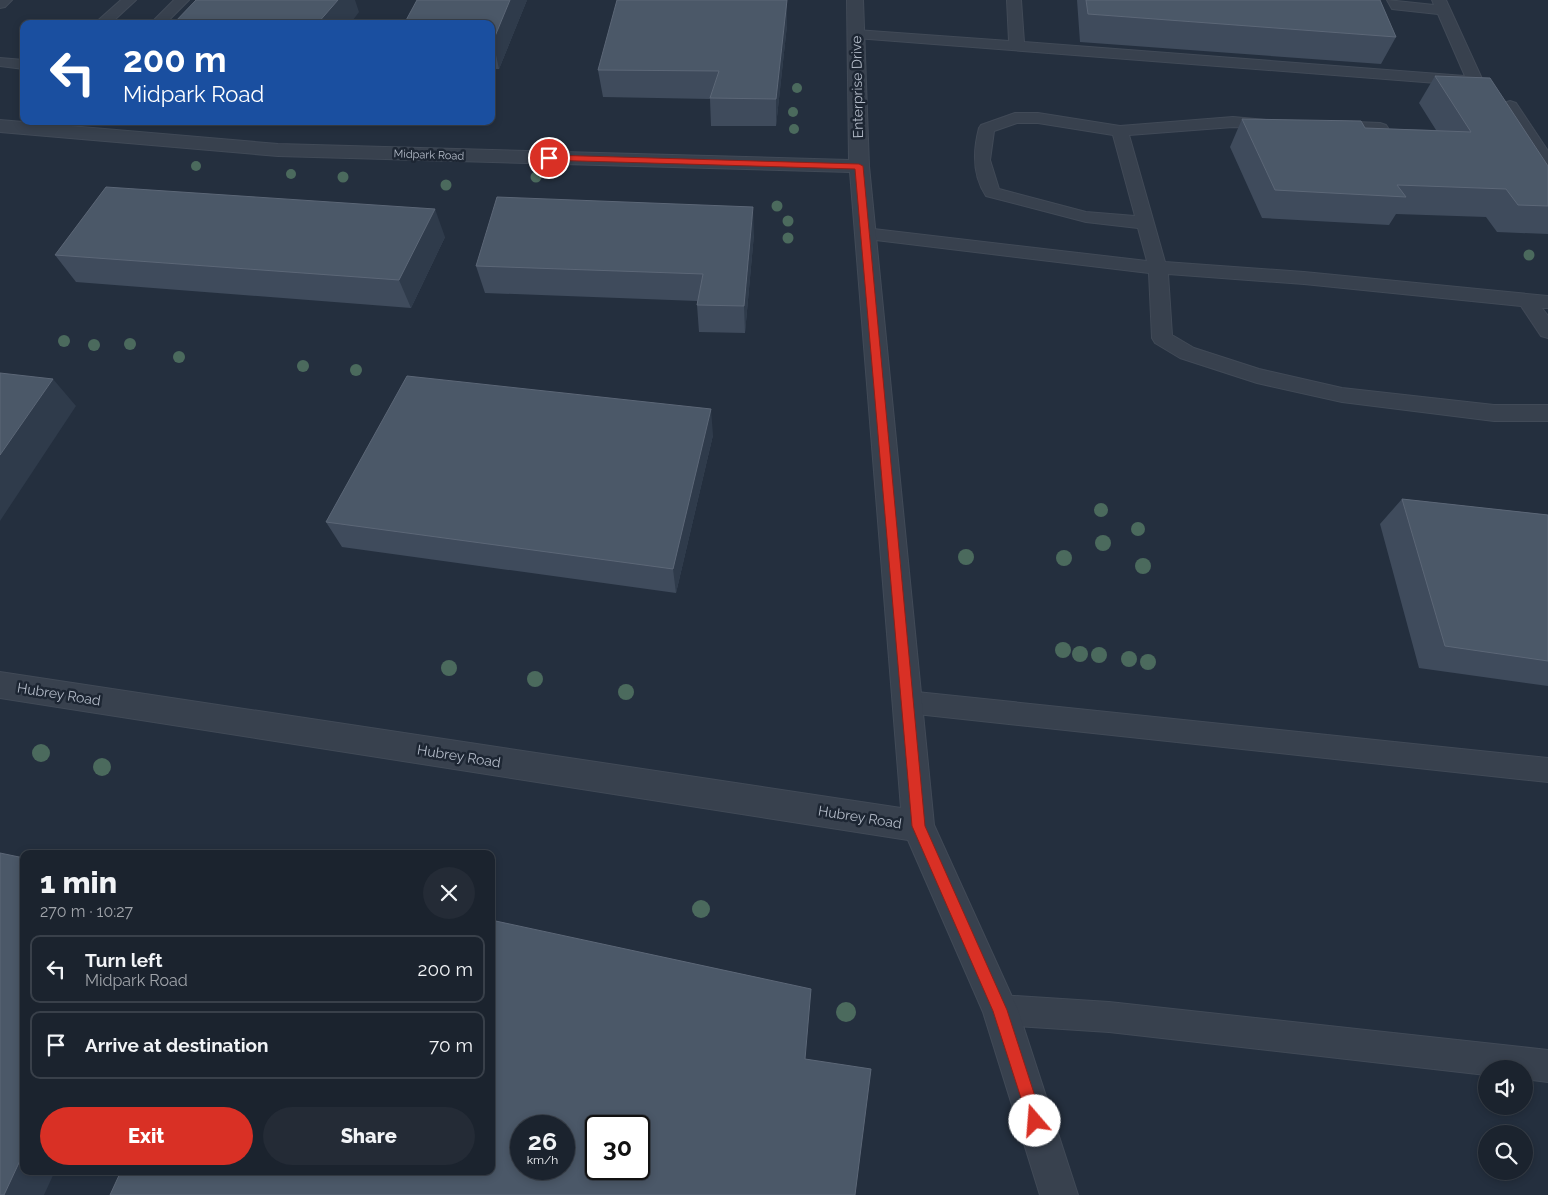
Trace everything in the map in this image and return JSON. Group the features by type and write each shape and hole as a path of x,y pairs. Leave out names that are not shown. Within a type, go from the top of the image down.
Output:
{"street":[{"name":"Enterprise Drive","path":"855,0 859,166 918,826 1000,1010 1059,1195"},
{"name":"Midpark Road","path":"0,126 278,150 859,166"},
{"name":"Hubrey Road","path":"0,685 918,826"}],"lane":[{"path":"0,4 5,0"},
{"path":"106,20 129,0"},
{"path":"160,20 182,0"},
{"path":"1014,0 1017,46"},
{"path":"856,34 1475,80 1441,5 1397,6 1394,0"},
{"path":"0,62 20,64"},
{"path":"1510,106 1548,164"},
{"path":"1146,223 1086,217 992,192 983,171 981,152 987,128 1015,118 1038,118 1120,131 1233,122 1292,124"},
{"path":"1311,125 1380,128"},
{"path":"1120,131 1158,268 1162,338 1187,353 1257,376 1342,395 1494,413 1548,413"},
{"path":"865,234 1158,268 1304,278 1548,302"},
{"path":"1527,300 1548,331"},
{"path":"907,702 1548,770"},
{"path":"1000,1010 1109,1017 1548,1066"}],"building":[{"path":"196,0 338,0 320,20 177,20"},
{"path":"417,0 510,0 495,36 495,20 406,20"},
{"path":"617,0 787,0 776,99 710,98 719,71 598,70"},
{"path":"1086,0 1380,0 1396,37 1088,14"},
{"path":"1435,76 1490,78 1548,166 1548,206 1518,205 1506,189 1397,185 1406,197 1275,190 1242,119 1361,121 1365,128 1471,132"},
{"path":"106,187 435,209 399,280 55,255"},
{"path":"497,197 753,207 744,306 697,305 703,274 476,266"},
{"path":"0,373 53,379 0,455"},
{"path":"407,376 711,409 673,569 326,522"},
{"path":"1402,499 1548,515 1548,661 1445,646"},
{"path":"0,853 20,857 20,1161 4,1195 0,1195"},
{"path":"495,921 811,989 805,1059 871,1069 855,1195 110,1195 119,1175 495,1175"}],"route":[{"path":"549,158 859,166 918,826 1000,1010 1035,1121"}]}
